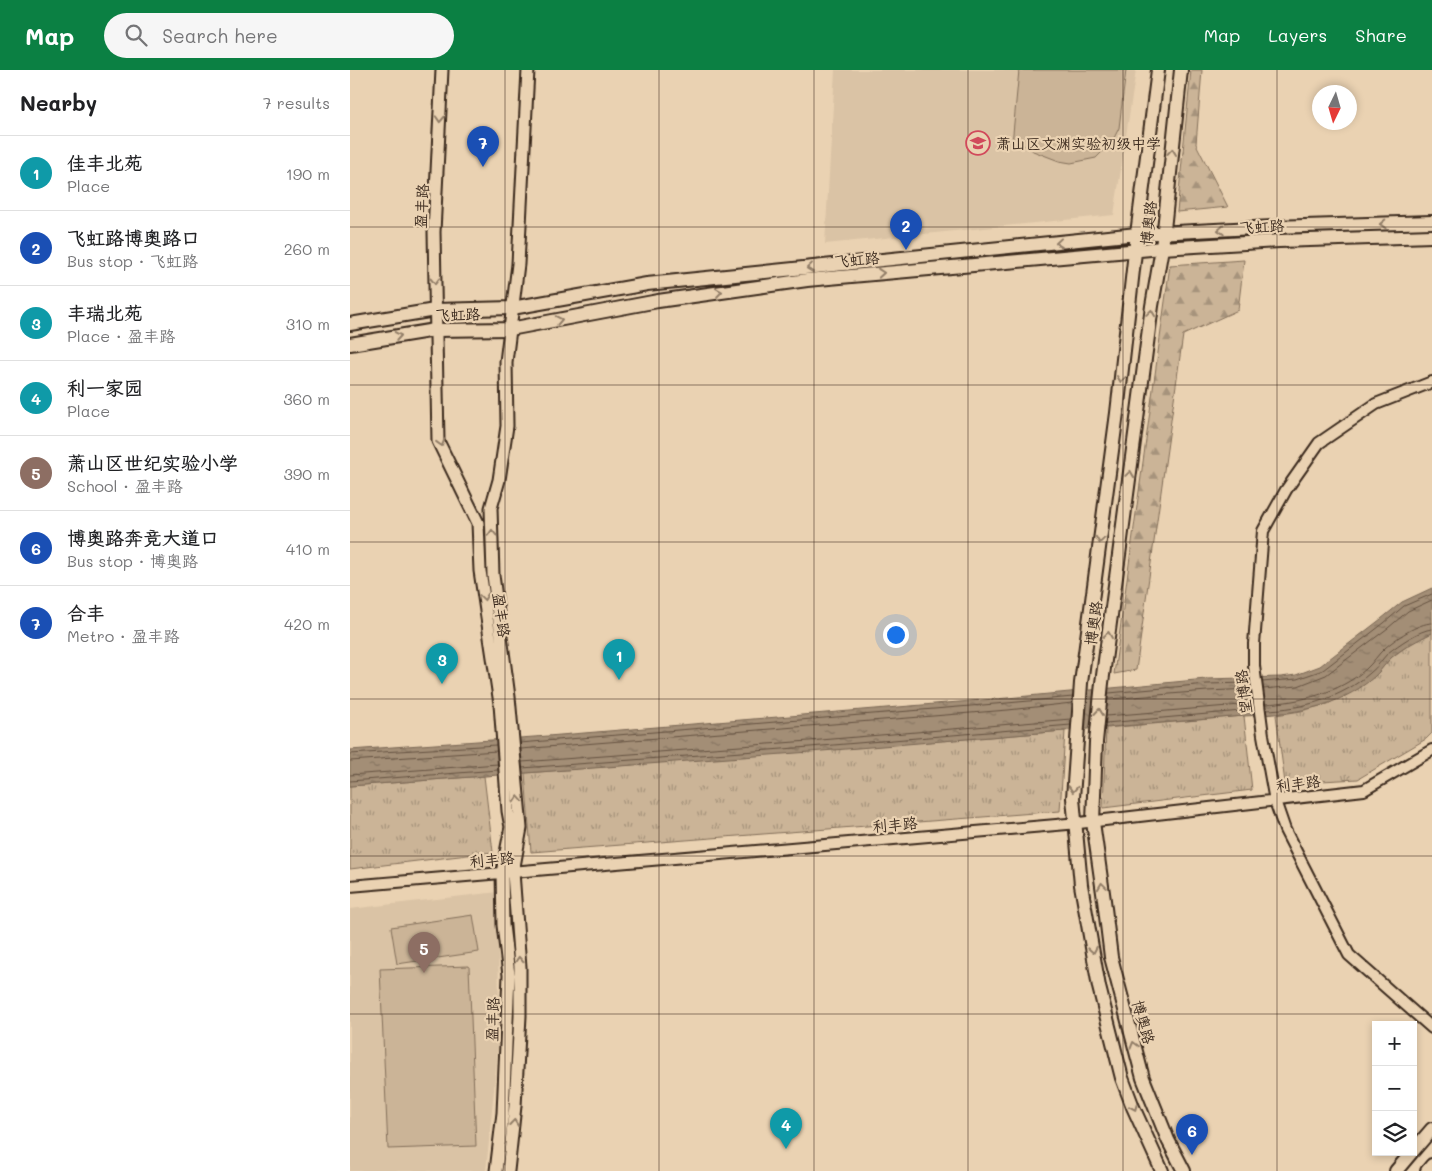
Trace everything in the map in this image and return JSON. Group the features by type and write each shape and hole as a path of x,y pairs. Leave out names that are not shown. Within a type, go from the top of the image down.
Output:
{"main road":[{"name":"盈丰路","path":"442,70 434,232 438,441 478,523 480,571 500,704 508,811 511,827 503,925 508,975 502,1114 496,1171"},
{"name":"盈丰路","path":"508,1171 515,1106 520,1016 520,967 508,873 521,828 509,697 493,575 491,508 499,480 507,426 506,362 518,264 528,70"},
{"name":"博奥路","path":"1158,70 1117,413 1081,684 1073,798 1081,886 1096,968 1120,1069 1133,1107 1162,1171"},
{"name":"博奥路","path":"1181,70 1162,248 1152,306 1102,683 1096,742 1093,822 1111,957 1120,998 1143,1078 1168,1140 1184,1171"},
{"name":"飞虹路","path":"350,324 435,310 512,308 647,284 1137,234 1432,222"},
{"name":"飞虹路","path":"350,344 435,330 510,330 658,301 807,280 1162,248 1279,241 1432,236"},
{"path":"1417,1146 1432,1129"},
{"path":"1396,1171 1409,1156"},
{"path":"1427,1171 1432,1165"}],"street":[{"name":"望博路","path":"1432,382 1376,404 1319,443 1286,490 1263,531 1254,644 1254,666 1263,735 1275,801 1285,830 1349,955 1432,1028"},
{"name":"利丰路","path":"350,886 1074,824 1364,790 1432,750"}],"shaded area":[{"name":"萧山区文渊实验初级中学","path":"835,70 1136,70 1114,215 825,244"},
{"path":"498,892 499,1038 486,1171 350,1171 350,909"}],"green space":[{"path":"1019,70 1126,70 1119,128 1112,142 1096,158 1071,163 1059,161 1033,151 1027,146 1012,144"},
{"path":"1191,70 1202,70 1196,144 1228,207 1177,212"},
{"path":"1244,260 1238,310 1183,335 1136,670 1114,674 1170,265"},
{"path":"1432,633 1432,733 1426,739 1358,779 1285,783 1276,715 1328,704 1375,676 1392,657 1413,642"},
{"path":"1244,716 1252,790 1103,808 1106,728"},
{"path":"1065,731 1060,811 531,852 525,773"},
{"path":"484,776 493,852 350,869 350,786"},
{"path":"473,915 479,952 397,964 391,927"},
{"path":"469,966 476,1146 388,1149 380,969"}],"water":[{"path":"1432,588 1432,633 1397,653 1377,675 1360,688 1329,703 1313,708 1279,714 810,752 350,786 350,750 548,736 1007,698 1206,679 1296,675 1320,666 1402,602"}],"place":[{"name":"萧山区文渊实验初级中学","path":"978,143"},
{"name":"合丰","path":"483,167"},
{"name":"飞虹路博奥路口","path":"906,250"},
{"name":"佳丰北苑","path":"619,680"},
{"name":"丰瑞北苑","path":"442,684"},
{"name":"萧山区世纪实验小学","path":"424,973"},
{"name":"利一家园","path":"786,1149"},
{"name":"博奥路奔竞大道口","path":"1192,1155"}]}
